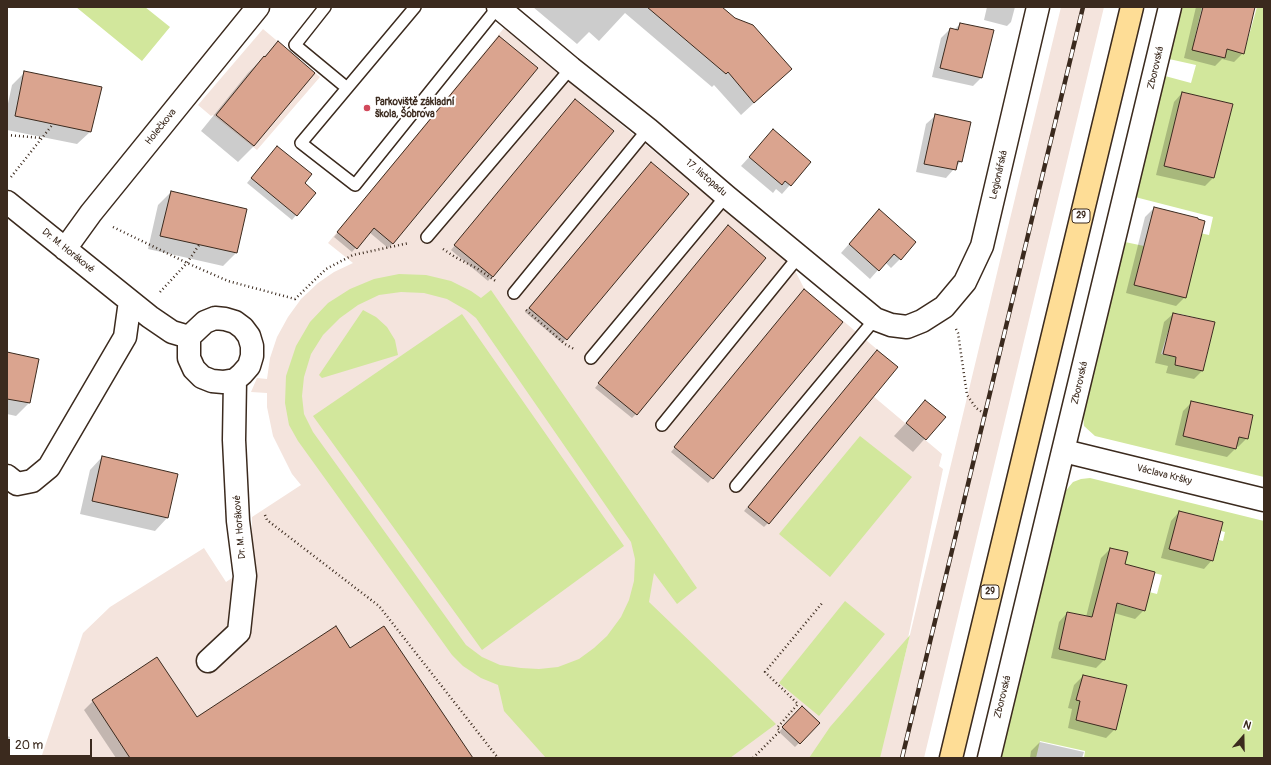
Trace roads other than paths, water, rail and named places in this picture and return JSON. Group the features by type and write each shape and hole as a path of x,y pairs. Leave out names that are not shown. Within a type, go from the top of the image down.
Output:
{"main road":[{"name":"29","path":"951,758 1132,7"}],"street":[{"name":"Holečkova","path":"65,249 91,213 258,7"},
{"name":"17. listopadu","path":"498,7 571,68 648,129 726,196 875,319 891,325 908,327 922,321"},
{"name":"Legionářská","path":"922,321 944,307 965,282 982,246 1038,7"},
{"name":"Zborovská","path":"989,758 1170,7"},
{"name":"Dr. M. Horákové","path":"7,202 130,301 172,332 189,337"},
{"path":"12,480 32,481 49,467 125,337 130,301"},
{"path":"215,318 225,318 235,322 243,328 249,336 252,346 252,356 249,366 235,380 223,382 212,381 202,377 194,369 189,358 189,337 205,322 215,318"},
{"name":"Dr. M. Horákové","path":"208,661 239,632 245,576 238,521 234,440 235,380"},
{"name":"Václava Kršky","path":"1064,451 1264,500"}],"lane":[{"path":"325,7 295,45 347,88"},
{"path":"415,7 301,143 355,185 498,7"},
{"path":"427,237 571,68"},
{"path":"514,293 648,129"},
{"path":"591,358 726,196"},
{"path":"662,424 800,256"},
{"path":"736,486 875,319"}],"railway":[{"path":"902,758 1083,7"}],"place":[{"name":"Parkoviště základní škola, Šobrova","path":"367,108"}]}
